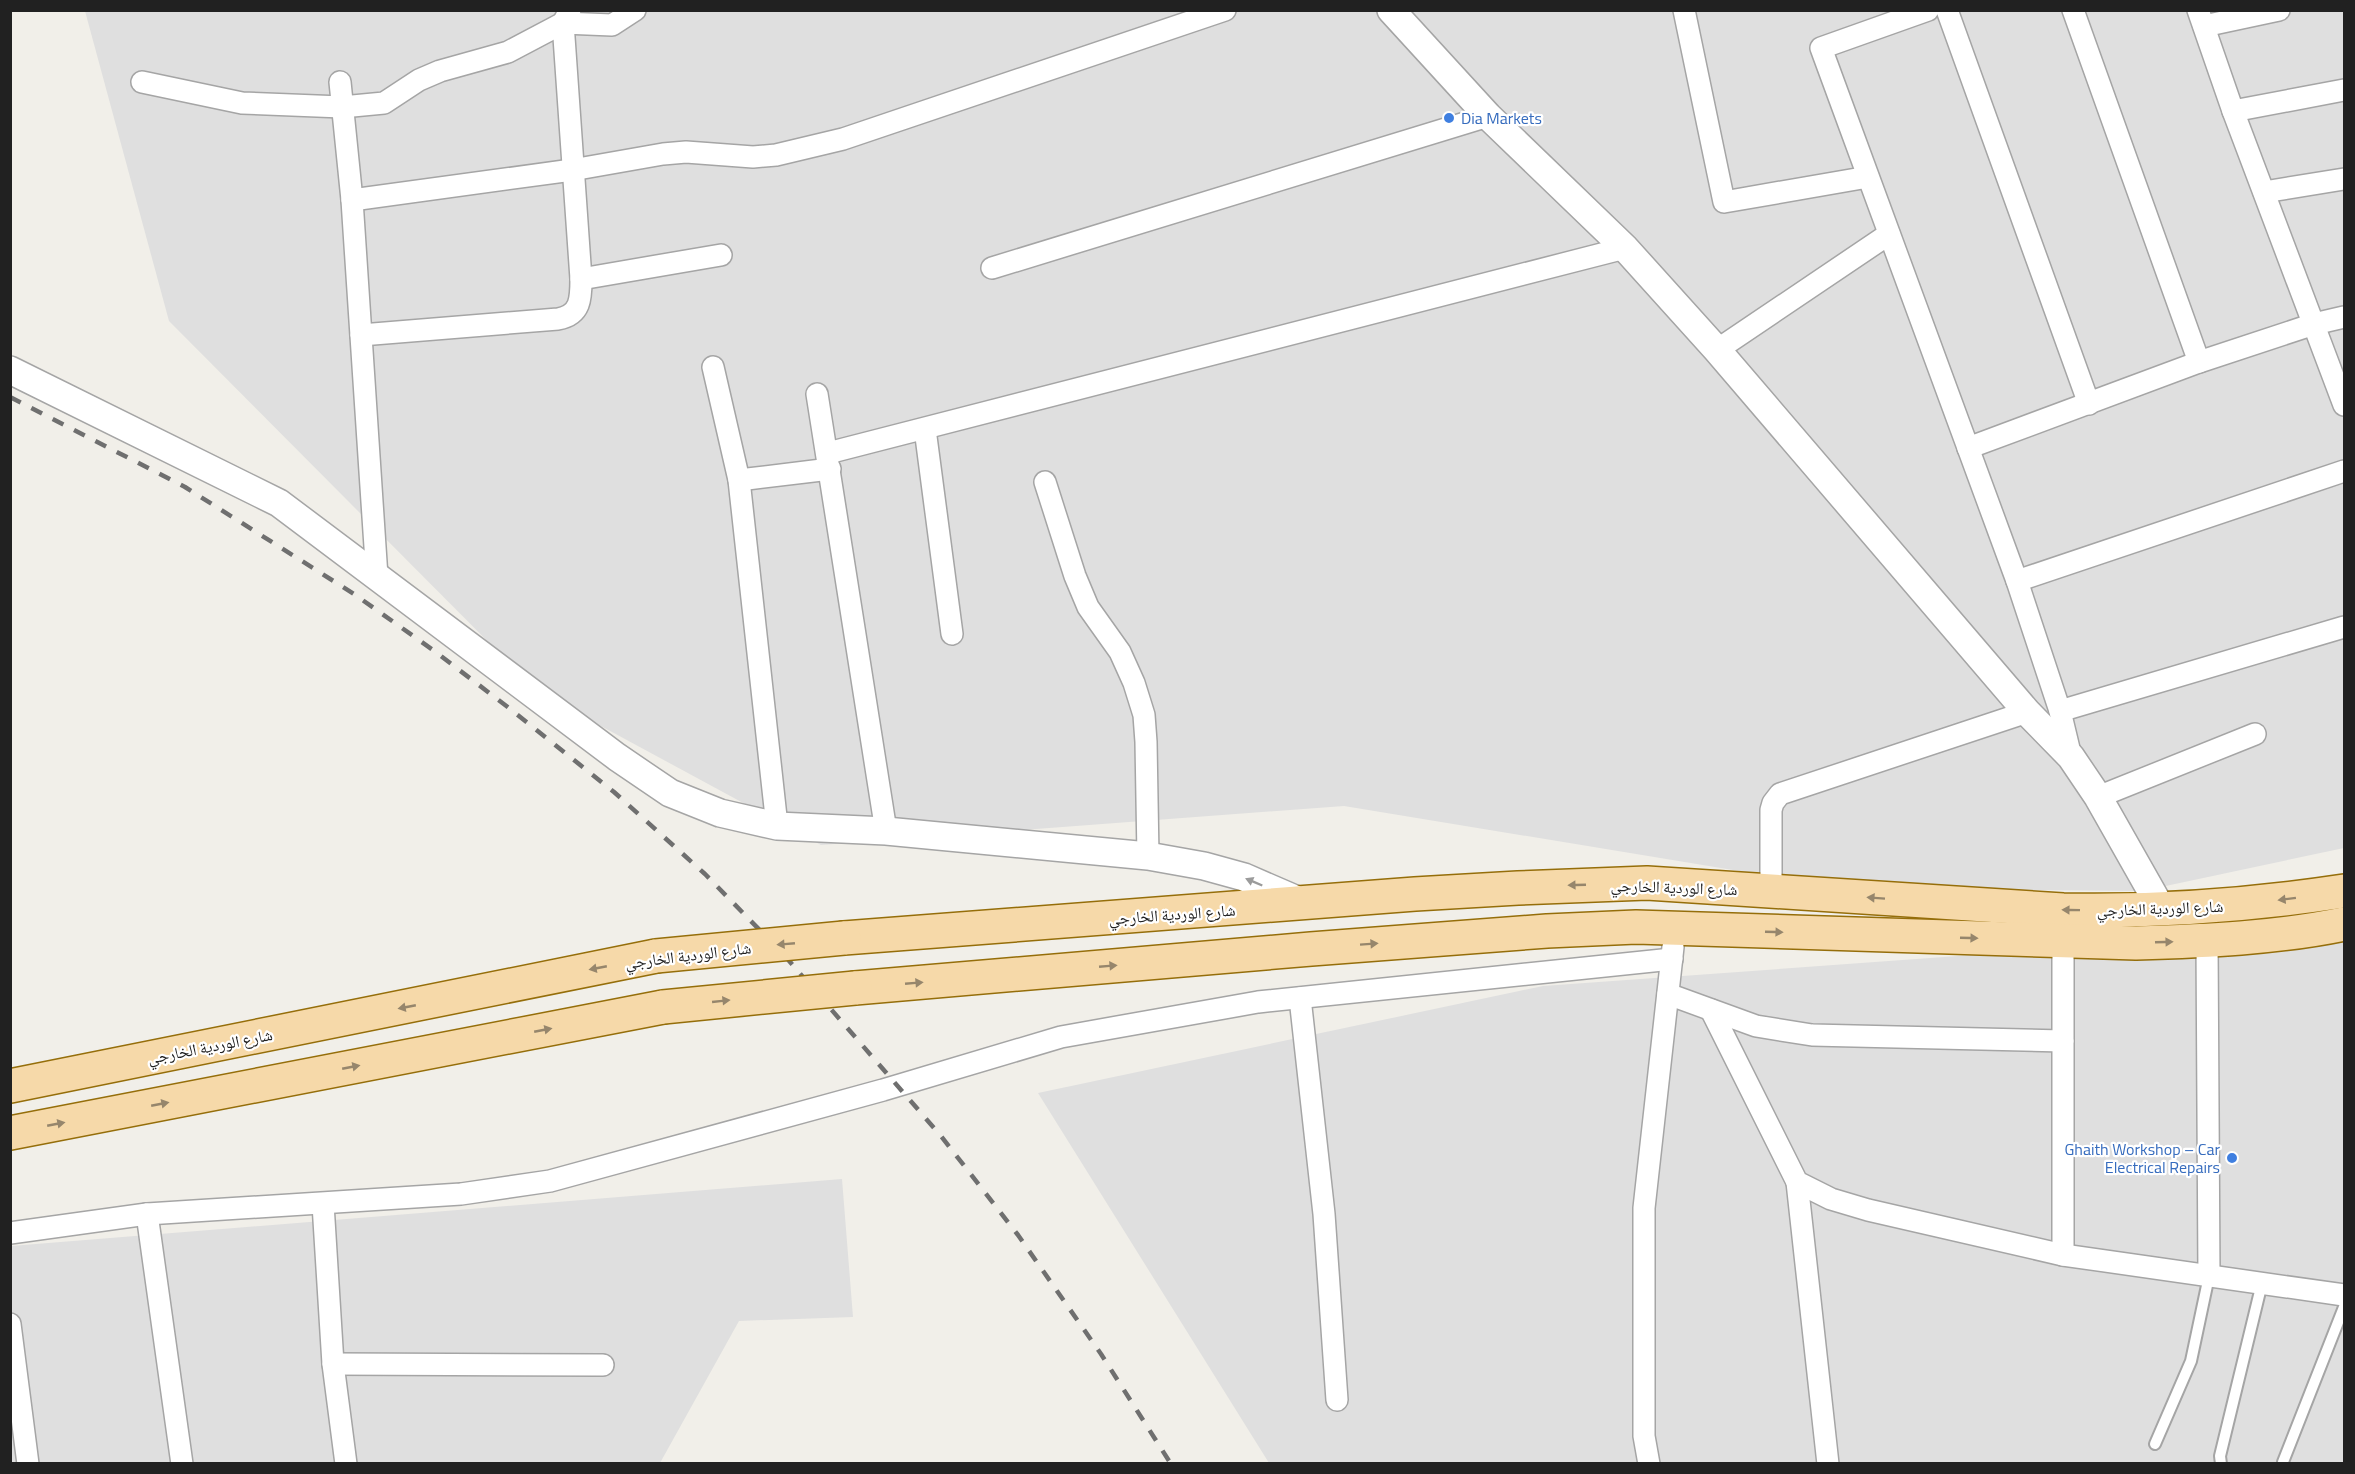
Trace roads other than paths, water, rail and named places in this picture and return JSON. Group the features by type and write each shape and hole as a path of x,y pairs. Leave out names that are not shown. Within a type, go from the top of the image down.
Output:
{"main road":[{"name":"شارع الوردية الخارجي","path":"11,1085 656,956 844,938 1518,888 1647,883 2063,910 2162,910 2234,906 2344,891"},
{"path":"1636,927 1663,920 1668,910 1667,898 1647,883"},
{"path":"1736,930 1724,915 1725,902 1731,898 1762,891"},
{"name":"شارع الوردية الخارجي","path":"10,1133 663,1007 855,988 1311,949 1547,931 1636,927 1673,944 1736,930 2136,943 2207,941 2274,935 2344,924"}],"street":[{"path":"142,82 242,103 342,107 384,103 419,80 440,71 508,52 567,17 612,25 635,10"},
{"path":"352,200 686,152 753,157 807,149 843,139 1225,10"},
{"path":"1391,10 1488,116 1625,248 1717,350 2027,712 2071,757 2098,797 2162,910"},
{"path":"1684,10 1724,202 1868,177"},
{"path":"1928,10 1821,48 2017,581 2060,711 2071,757"},
{"path":"1947,10 2089,404"},
{"path":"2073,10 2199,362"},
{"path":"2279,10 2201,18 2233,111 2344,405"},
{"path":"361,335 567,318 575,313 580,303 581,279 572,170 567,17"},
{"path":"340,82 352,200 377,577"},
{"path":"2233,111 2344,90"},
{"path":"992,268 1488,116"},
{"path":"2264,192 2344,179"},
{"path":"1717,350 1889,234"},
{"path":"739,480 829,461 925,429 1625,248"},
{"path":"581,279 721,255"},
{"path":"1968,448 2199,362 2314,324 2344,317"},
{"path":"713,367 739,480 777,826"},
{"path":"10,370 279,503 617,757 670,793 720,813 777,826 886,831 1148,856 1204,866 1244,878 1308,904"},
{"path":"817,394 886,831"},
{"path":"925,429 952,634"},
{"path":"2017,581 2344,471"},
{"path":"1046,482 1075,576 1088,607 1120,652 1134,683 1144,715 1148,856"},
{"path":"2060,711 2344,627"},
{"path":"1762,891 1771,810 1773,802 1780,794 2027,712"},
{"path":"2098,797 2255,734"},
{"path":"2207,941 2209,1276"},
{"path":"2063,942 2063,1255"},
{"path":"10,1233 147,1214 461,1194 550,1181 882,1090 1061,1038 1258,1002 1300,998 1673,944 1644,1208 1644,1436 1649,1464"},
{"path":"1668,994 1756,1026 1812,1035 2063,1041"},
{"path":"1300,998 1324,1214 1337,1400"},
{"path":"1711,1010 1797,1182 1828,1464"},
{"path":"1797,1182 1831,1199 1868,1210 2063,1255 2344,1295"},
{"path":"323,1204 333,1364 346,1464"},
{"path":"147,1214 182,1464"},
{"path":"10,1324 28,1464"},
{"path":"333,1364 603,1365"}],"lane":[{"path":"2155,1444 2191,1361 2209,1276"},
{"path":"2221,1464 2220,1456 2262,1283"},
{"path":"2283,1462 2344,1307"}],"railway":[{"path":"10,397 185,487 354,594 509,708 614,792 705,874 784,955 941,1136 1018,1235 1101,1354 1171,1464"}],"place":[{"name":"Dia Markets","path":"1449,118"},
{"name":"Ghaith Workshop – Car Electrical Repairs","path":"2232,1158"}]}
